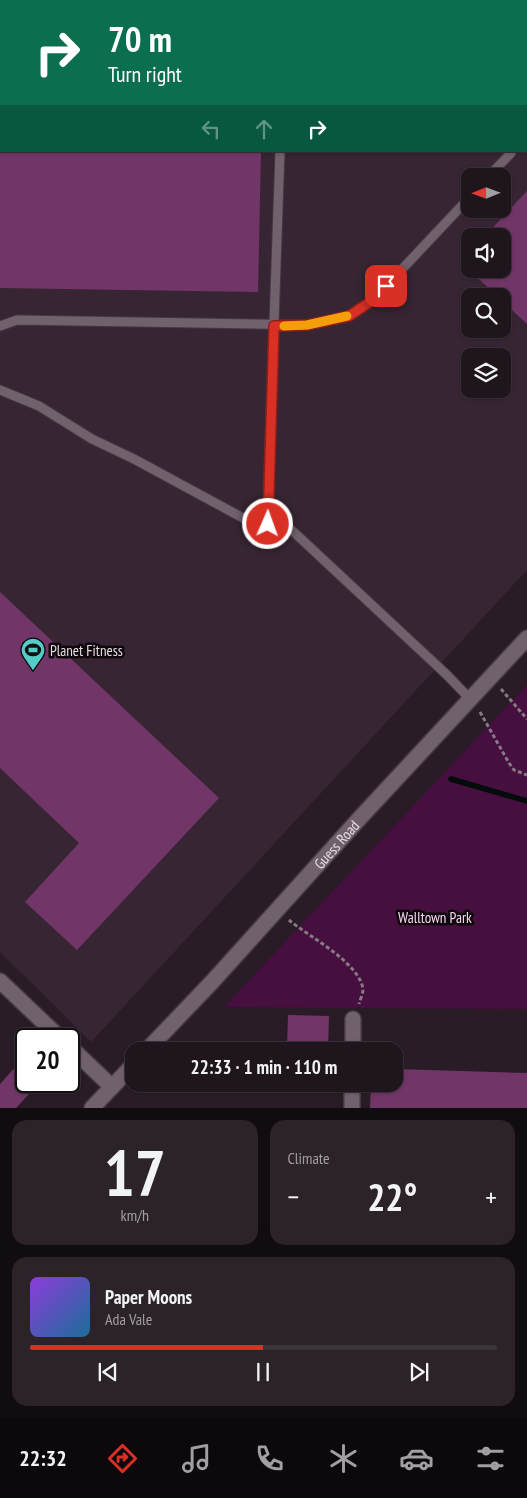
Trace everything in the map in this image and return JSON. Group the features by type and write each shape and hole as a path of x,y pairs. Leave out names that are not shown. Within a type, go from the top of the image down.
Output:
{"main road":[{"name":"Guess Road","path":"155,1042 212,982 527,638"},
{"path":"0,981 49,1028"},
{"path":"352,1042 353,1019"},
{"path":"80,1056 112,1087"},
{"path":"92,1108 125,1073"},
{"path":"352,1092 352,1108"}],"lane":[{"path":"268,524 280,152"},
{"path":"497,168 511,152"},
{"path":"0,326 17,320 274,326 307,325 349,316 373,300 461,207"},
{"path":"0,390 40,406 92,439 134,459 256,525 283,522 447,675 470,699"}],"path":[{"path":"489,679 508,696 527,719"},
{"path":"470,699 486,720 514,770 527,775"},
{"path":"278,909 296,926 346,962 358,976 363,990 360,1000"}],"shaded area":[{"path":"0,152 527,152 527,570 91,1042 80,1031 80,1028 77,1028 0,952"}],"green space":[{"name":"Walltown Park","path":"527,685 527,1009 224,1007"}],"building":[{"path":"0,152 261,152 258,292 0,288"},
{"path":"527,191 527,324 511,309 511,288 488,288 478,278 511,278 511,228 492,228 502,218 511,218 511,208"},
{"path":"0,592 219,798 77,950 25,902 79,843 0,768"},
{"path":"288,1015 329,1016 328,1042 287,1042"},
{"path":"15,1067 15,1093 30,1093 16,1108 0,1108 0,1084"},
{"path":"403,1069 527,1073 527,1108 370,1108 371,1092 403,1092"}],"waterway":[{"path":"451,779 527,801"}],"slow traffic":[{"path":"284,326 307,325 347,316"}],"place":[{"name":"Planet Fitness","path":"33,671"}],"route":[{"path":"268,524 274,326 307,325 349,316 373,300 386,286"}]}
